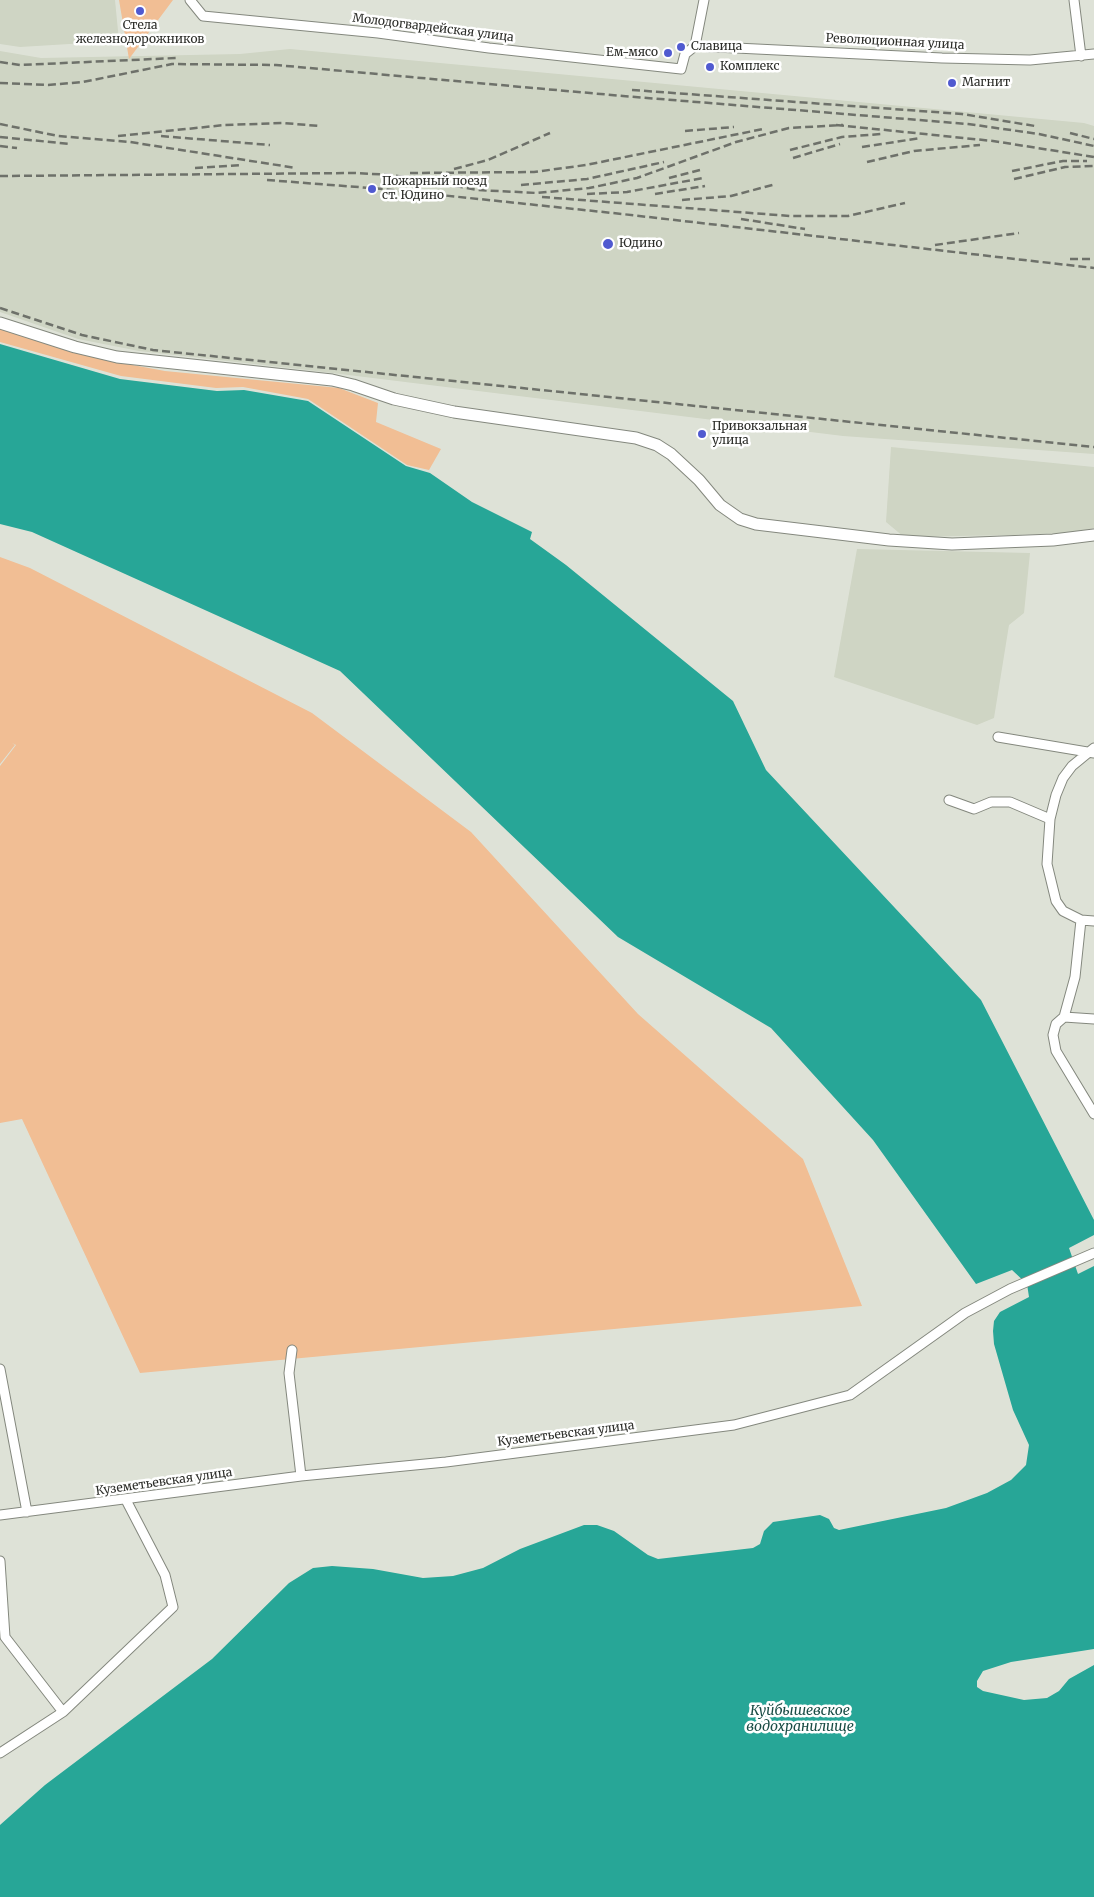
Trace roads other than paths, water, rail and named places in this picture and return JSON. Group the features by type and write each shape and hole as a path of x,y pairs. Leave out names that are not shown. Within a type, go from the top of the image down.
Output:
{"main road":[{"path":"0,323 75,347 117,357 332,380 394,399 454,412 636,438 657,445 671,454 694,474 724,509 740,520 756,524 888,540 952,544 1053,540 1094,535"}],"street":[{"name":"Молодогвардейская улица","path":"190,0 203,16 378,33 499,49 681,69 685,54 695,46"},
{"path":"695,46 704,0"},
{"path":"1074,0 1081,56"},
{"name":"Революционная улица","path":"695,46 942,58 1030,60 1094,54"},
{"path":"998,737 1093,751"},
{"path":"1093,751 1072,766 1063,778 1056,795 1050,819 1047,864 1056,901 1063,911 1081,920 1094,921"},
{"path":"949,800 974,809 991,802 1010,802 1050,819"},
{"path":"1081,920 1075,977 1064,1016 1056,1024 1053,1035 1056,1052 1094,1114"},
{"path":"1064,1016 1094,1019"},
{"name":"Куземетьевская улица","path":"0,1515 302,1476 455,1461 734,1425 850,1395 965,1313 1010,1288 1082,1256 1094,1253"},
{"path":"292,1350 289,1373 302,1476"},
{"path":"0,1368 26,1512"},
{"path":"0,1754 63,1712 174,1607 165,1575 126,1500"},
{"path":"0,1561 5,1637 63,1712"}],"water":[{"name":"Куйбышевское водохранилище","path":"0,344 120,379 217,391 244,390 308,401 406,466 430,473 472,502 532,532 530,539 566,565 733,701 766,770 981,1000 1094,1220 1094,1235 1069,1248 1078,1274 1094,1266 1094,1649 1011,1662 983,1671 977,1681 977,1687 983,1691 1024,1700 1047,1698 1059,1691 1069,1679 1094,1665 1094,1897 0,1897 0,1825 45,1785 212,1659 289,1583 313,1568 332,1566 373,1569 423,1578 453,1576 483,1568 520,1549 584,1525 597,1525 614,1531 648,1555 658,1559 753,1548 760,1544 764,1531 773,1522 820,1515 829,1519 834,1528 839,1530 946,1508 987,1493 1011,1480 1026,1465 1029,1445 1013,1410 994,1344 993,1331 994,1321 1000,1312 1029,1297 1027,1284 1012,1270 976,1284 873,1140 771,1028 618,937 340,671 32,532 0,524"}],"railway":[{"path":"0,62 20,65 176,58"},
{"path":"0,83 48,85 83,82 172,64 276,65 968,124 1039,134 1094,146"},
{"path":"632,90 962,114 1035,126"},
{"path":"118,136 225,125 283,123 319,126"},
{"path":"0,124 58,136 130,142 296,168"},
{"path":"836,125 993,141 1094,157"},
{"path":"0,176 355,173 392,175 478,190 537,193 589,188 637,178 736,142 789,128 843,125"},
{"path":"685,131 734,127"},
{"path":"410,173 534,172 586,165 763,129"},
{"path":"454,169 488,160 550,133"},
{"path":"1070,133 1094,139"},
{"path":"790,150 842,137 881,134"},
{"path":"161,136 270,145"},
{"path":"0,137 70,144"},
{"path":"862,147 921,138"},
{"path":"793,158 840,144"},
{"path":"867,162 914,151 980,145"},
{"path":"0,146 17,148"},
{"path":"1012,171 1063,161 1087,161"},
{"path":"521,185 587,179 664,162"},
{"path":"195,168 242,165"},
{"path":"1014,179 1065,167 1094,166"},
{"path":"669,178 700,170"},
{"path":"587,194 627,192 703,178"},
{"path":"267,180 383,189 622,214 1094,268"},
{"path":"682,200 731,196 776,184"},
{"path":"655,194 705,186"},
{"path":"542,197 790,216 848,216 905,203"},
{"path":"741,219 805,229"},
{"path":"935,245 1019,233"},
{"path":"1070,259 1094,259"},
{"path":"0,308 82,335 153,350 1094,447"}],"place":[{"name":"Стела железнодорожников","path":"140,11"},
{"name":"Славица","path":"681,47"},
{"name":"Ем-мясо","path":"668,53"},
{"name":"Комплекс","path":"710,67"},
{"name":"Магнит","path":"952,83"},
{"name":"Пожарный поезд ст. Юдино","path":"372,189"},
{"name":"Юдино","path":"608,244"},
{"name":"Привокзальная улица","path":"702,434"}]}
